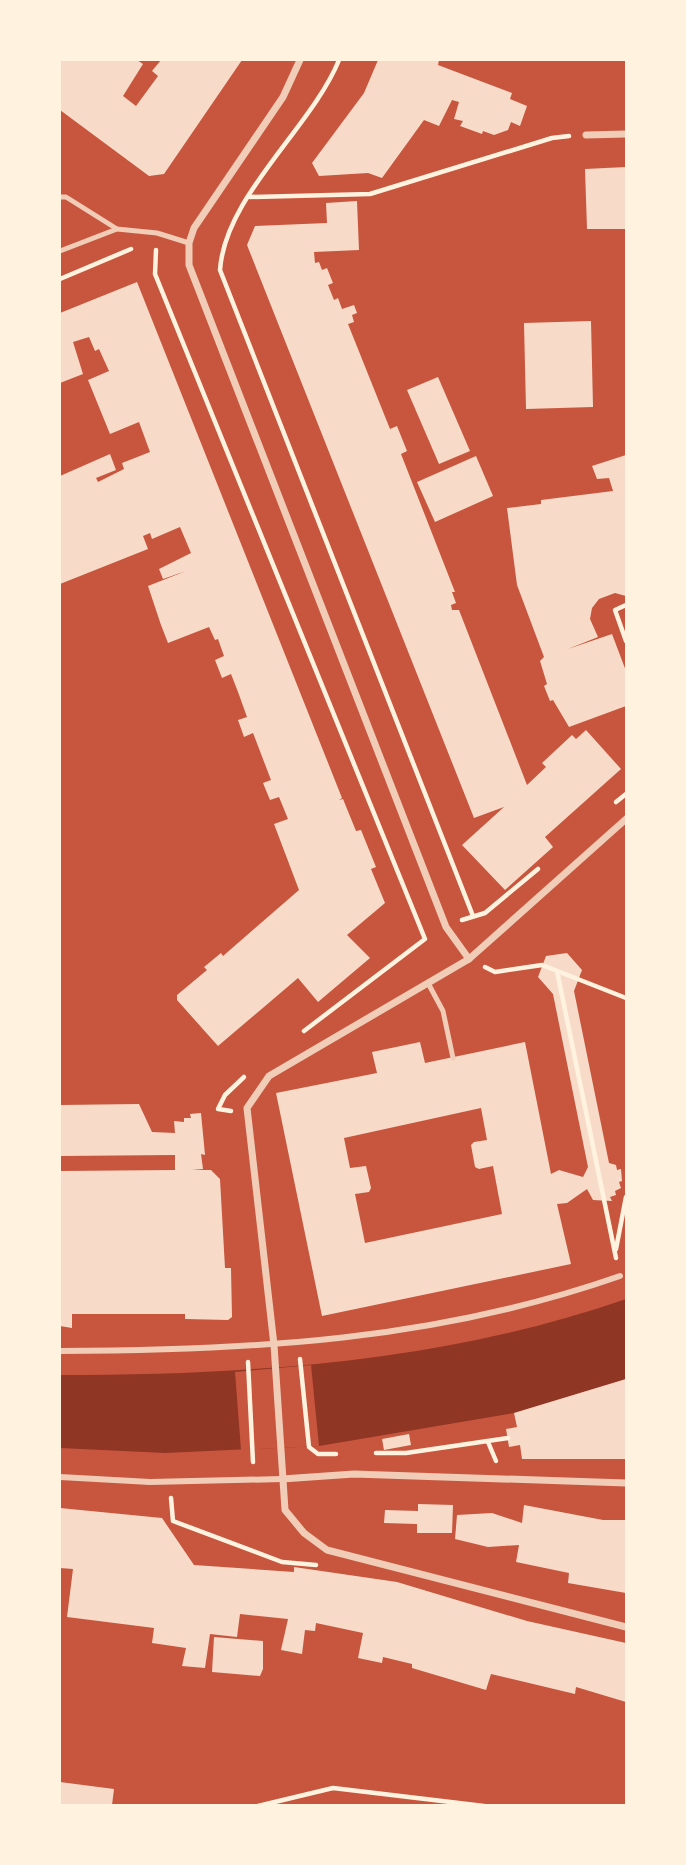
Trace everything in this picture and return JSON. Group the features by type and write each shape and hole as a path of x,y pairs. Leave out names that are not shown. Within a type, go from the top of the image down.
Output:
{"street":[{"path":"300,60 283,97 194,228 189,243 189,265 446,927 469,959"},
{"path":"586,135 626,134"},
{"path":"626,819 469,959 269,1076 247,1108 274,1345 285,1510 304,1533 327,1550 626,1627"},
{"path":"60,1351 274,1345 414,1330 577,1291 620,1276"},
{"path":"60,1477 150,1482 282,1479 354,1474 626,1483"}],"lane":[{"path":"60,197 66,197 117,229 157,233 189,243"},
{"path":"60,251 62,253 117,229"},
{"path":"428,983 443,1011 453,1058"}],"path":[{"path":"339,60 330,82 272,160 249,197 221,249 220,270 473,916"},
{"path":"249,197 370,194 552,138 586,135"},
{"path":"60,279 138,246"},
{"path":"147,246 156,246 155,274 425,939"},
{"path":"626,605 615,610 626,641"},
{"path":"606,811 626,794"},
{"path":"296,1037 425,939 446,927 485,913 546,862"},
{"path":"469,959 495,972 542,965 626,998"},
{"path":"557,971 620,1276"},
{"path":"247,1115 218,1109 225,1094 253,1070"},
{"path":"615,1254 626,1197"},
{"path":"301,1366 309,1447 318,1454 343,1454"},
{"path":"249,1371 253,1455"},
{"path":"368,1454 406,1453 508,1438"},
{"path":"258,1805 333,1788 484,1805"}],"shaded area":[{"path":"626,1299 626,1379 514,1413 319,1446 165,1453 60,1448 60,1375 204,1372 347,1361 488,1337 558,1320"}],"pier":[{"path":"311,1365 319,1446 241,1450 235,1372"}],"building":[{"path":"60,60 137,60 143,64 123,96 136,106 158,76 152,71 161,60 242,60 164,174 149,176 60,110"},
{"path":"378,60 439,60 438,65 512,93 510,99 527,106 520,126 511,122 508,130 494,135 483,131 482,134 460,126 463,121 454,119 459,102 452,100 439,126 424,120 382,178 368,173 319,176 312,163 364,93"},
{"path":"626,167 626,229 587,229 585,169"},
{"path":"357,201 359,250 314,252 315,263 319,262 322,270 327,268 333,283 328,285 334,300 338,298 342,309 354,305 357,313 352,315 354,322 348,324 390,429 397,426 407,451 401,454 455,592 452,592 456,603 451,605 452,610 459,610 527,785 546,767 542,763 572,735 576,739 586,730 621,769 545,837 553,847 505,890 462,845 504,807 474,818 247,245 255,226 327,223 326,203"},
{"path":"137,282 342,798 339,800 343,799 356,831 361,830 376,867 371,869 385,903 347,935 370,958 318,1002 298,978 218,1046 177,1000 177,995 207,970 204,967 221,953 223,956 299,890 274,824 288,819 279,797 270,800 263,783 271,780 253,733 244,737 238,720 247,717 238,692 231,674 222,678 215,660 224,656 218,639 215,640 209,627 168,643 161,625 148,586 186,571 163,579 159,569 191,553 180,527 152,539 150,533 143,536 148,549 60,584 60,476 110,454 116,470 96,478 98,482 124,469 122,463 150,452 139,422 110,434 88,380 109,371 99,349 95,351 89,337 73,342 83,374 60,383 60,313"},
{"path":"591,321 593,407 526,409 524,323"},
{"path":"438,377 470,451 439,464 407,390"},
{"path":"626,455 626,596 615,593 599,599 592,608 590,619 598,637 568,649 612,634 626,671 626,706 569,727 553,700 550,701 544,686 547,684 540,661 544,657 517,585 507,508 541,504 541,500 613,491 609,478 597,479 592,466"},
{"path":"476,456 493,496 435,522 417,482"},
{"path":"567,953 582,970 574,991 609,1163 616,1165 617,1170 621,1169 621,1188 615,1191 616,1195 610,1197 612,1201 593,1200 587,1189 567,1203 557,1204 571,1264 322,1316 276,1093 377,1073 372,1052 420,1042 425,1063 525,1042 551,1174 559,1170 583,1177 588,1167 553,994 538,977 546,956","holes":["481,1108 487,1140 471,1145 475,1167 479,1169 493,1166 502,1214 365,1243 355,1194 369,1192 371,1188 366,1166 350,1168 344,1138"]},
{"path":"139,1104 152,1132 175,1133 174,1121 184,1122 184,1118 191,1118 190,1114 201,1113 205,1155 201,1154 203,1169 192,1170 211,1170 220,1179 225,1268 231,1268 232,1317 228,1320 185,1319 185,1314 72,1314 72,1328 60,1326 60,1171 175,1170 175,1155 60,1156 60,1105"},
{"path":"626,1379 626,1459 522,1459 520,1445 509,1447 506,1429 517,1427 514,1413"},
{"path":"409,1434 411,1445 384,1450 382,1439"},
{"path":"418,1504 453,1505 452,1533 417,1533 417,1524 384,1523 385,1510 418,1511"},
{"path":"524,1505 603,1520 626,1520 626,1593 568,1583 569,1573 516,1562 519,1545 488,1547 455,1539 457,1515 492,1513 522,1523"},
{"path":"60,1508 162,1518 194,1565 294,1572 294,1567 397,1582 527,1621 626,1643 626,1702 576,1687 575,1694 491,1674 486,1690 412,1668 412,1664 383,1657 382,1663 358,1658 363,1633 316,1623 315,1631 305,1630 302,1654 281,1650 288,1619 240,1614 237,1637 210,1634 205,1668 182,1666 186,1648 152,1643 154,1628 67,1617 73,1569 60,1568"},
{"path":"214,1637 263,1641 263,1669 260,1676 212,1672"},
{"path":"60,1782 114,1789 112,1805 60,1805"}]}
